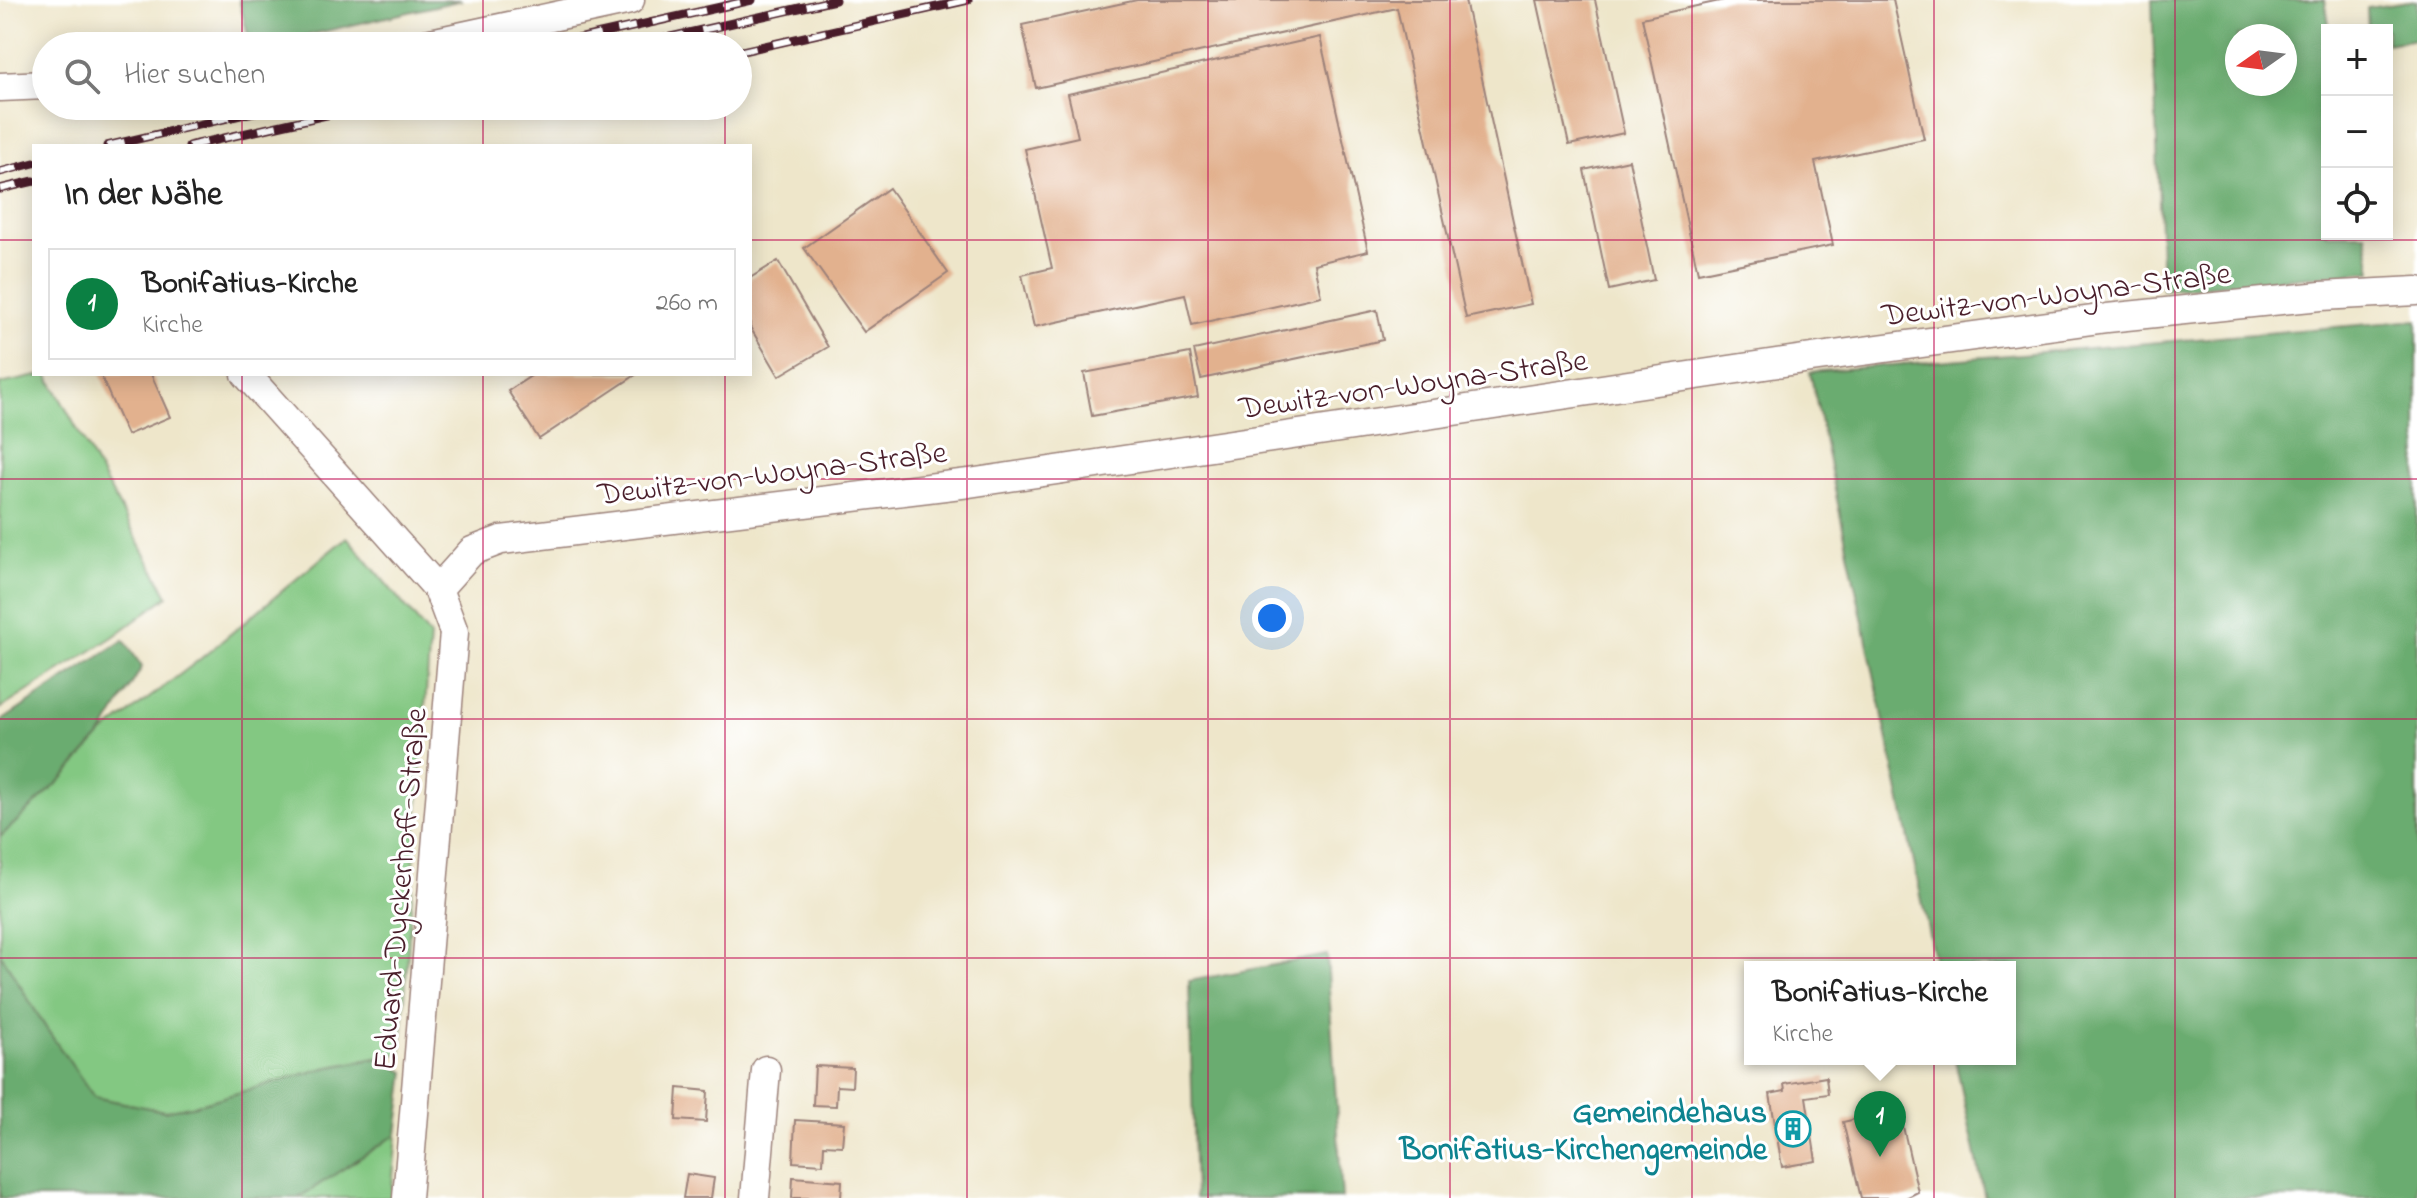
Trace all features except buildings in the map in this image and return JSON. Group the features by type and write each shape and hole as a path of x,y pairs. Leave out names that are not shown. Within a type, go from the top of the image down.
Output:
{"street":[{"path":"482,32 630,0"},
{"path":"0,87 32,85"},
{"name":"Dewitz-von-Woyna-Straße","path":"438,589 472,551 501,540 969,483 1804,359 2107,318 2321,296 2417,291"},
{"path":"248,376 438,589"},
{"name":"Eduard-Dyckerhoff-Straße","path":"407,1198 454,632 438,589"},
{"path":"755,1198 766,1070"}],"green space":[{"path":"239,0 462,0 321,32 247,32"},
{"path":"2152,0 2325,0 2329,24 2321,24 2321,240 2367,240 2372,271 2162,290"},
{"path":"2417,1 2417,39 2393,43 2393,24 2368,24 2367,8"},
{"path":"2417,320 2417,1198 1985,1198 1956,1065 2016,1065 2016,961 1935,961 1810,372"},
{"path":"48,376 168,596 113,637 0,709 0,384"},
{"path":"347,537 430,636 401,1053 325,1068 196,1105 164,1111 93,1097 0,953 0,837 64,777 102,734 199,660"},
{"path":"124,640 142,667 102,734 64,777 0,837 0,722"},
{"path":"0,953 46,1028 94,1097 164,1111 196,1105 325,1068 379,1058 405,1072 397,1134 298,1198 0,1198"},
{"path":"1327,955 1342,1198 1195,1198 1189,981"},
{"path":"397,1134 391,1198 298,1198"}],"railway":[{"path":"609,32 752,0"},
{"path":"693,32 835,0"},
{"path":"752,49 968,0"},
{"path":"116,144 219,120"},
{"path":"198,144 304,120"},
{"path":"0,172 32,164"},
{"path":"0,189 32,181"}],"place":[{"name":"Gemeindehaus Bonifatius-Kirchengemeinde","path":"1793,1129"},
{"name":"Bonifatius-Kirche","path":"1880,1157"}]}
